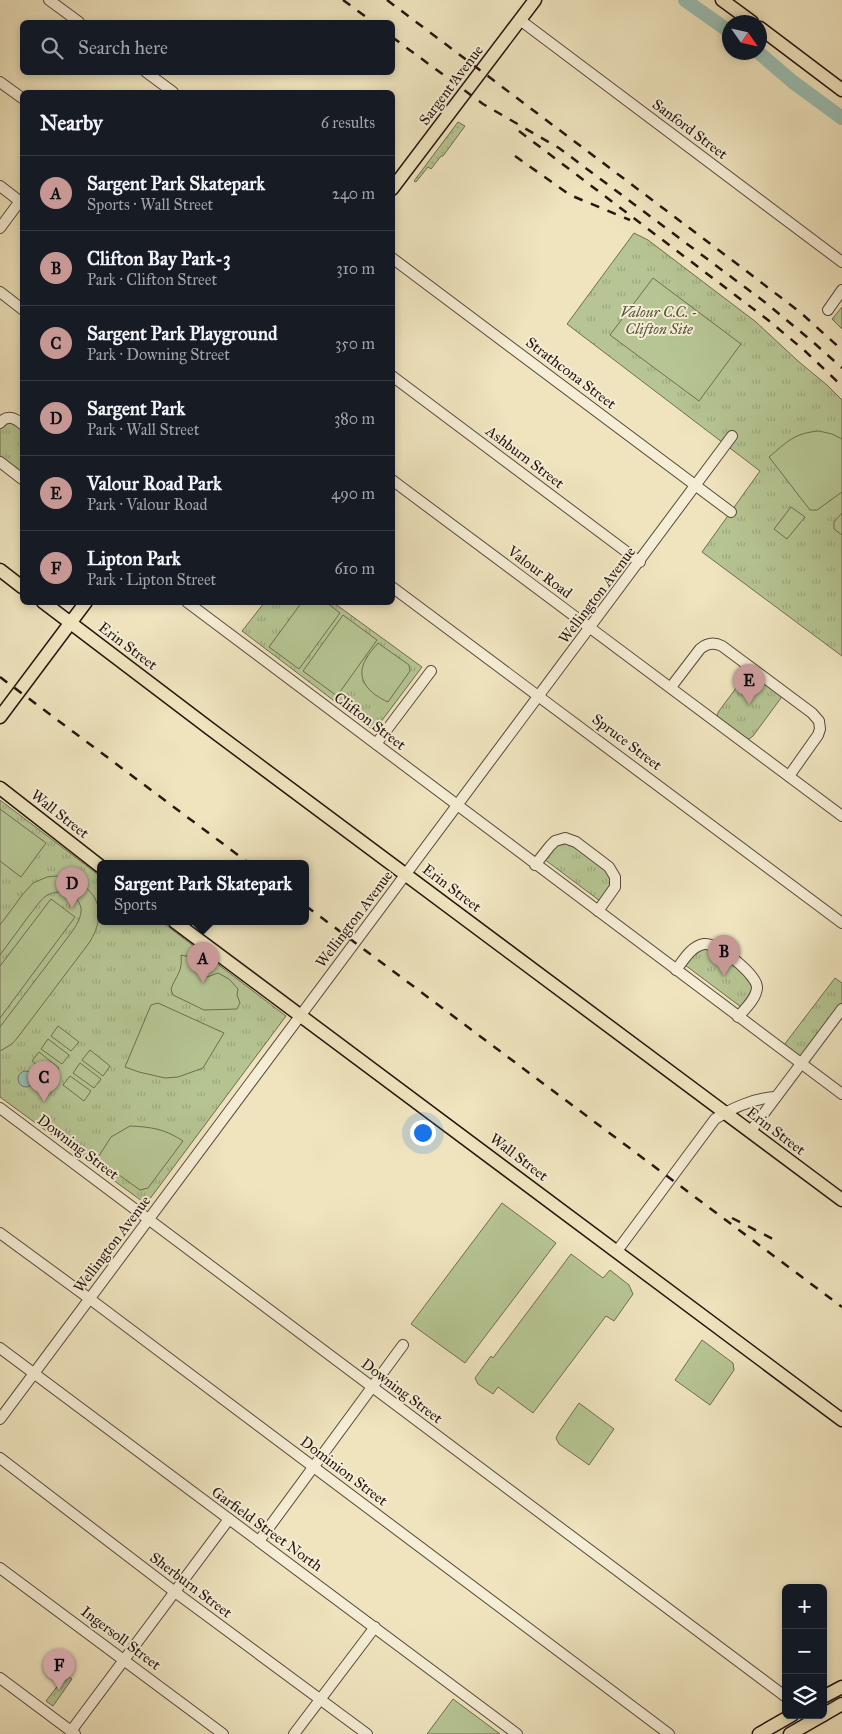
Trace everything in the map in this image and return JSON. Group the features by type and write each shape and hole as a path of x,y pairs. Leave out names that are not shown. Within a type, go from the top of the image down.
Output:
{"main road":[{"name":"Sargent Avenue","path":"395,185 535,0"},
{"path":"722,0 742,15"},
{"path":"767,33 842,90"},
{"path":"0,570 20,585"},
{"name":"Erin Street","path":"47,605 842,1200"},
{"path":"0,718 84,605"},
{"name":"Wall Street","path":"0,788 97,864"},
{"name":"Wall Street","path":"179,925 842,1420"},
{"path":"827,1695 842,1687"},
{"path":"827,1713 842,1704"},
{"path":"765,1732 786,1719"},
{"path":"790,1734 816,1719"}],"street":[{"path":"49,0 76,20"},
{"name":"Sanford Street","path":"520,20 842,262"},
{"path":"150,75 170,90"},
{"path":"0,82 20,97"},
{"path":"0,186 20,201"},
{"path":"0,228 20,203"},
{"name":"Strathcona Street","path":"395,260 731,512"},
{"path":"828,310 842,290"},
{"path":"0,292 20,307"},
{"name":"Ashburn Street","path":"395,378 640,562"},
{"path":"0,423 8,417 12,417 20,423"},
{"name":"Wellington Avenue","path":"0,1419 732,436"},
{"path":"0,462 20,477"},
{"name":"Valour Road","path":"395,482 842,816"},
{"name":"Spruce Street","path":"395,589 842,923"},
{"name":"Clifton Street","path":"191,605 457,807 842,1094"},
{"path":"671,688 700,649 714,643 722,646 812,713 820,724 818,735 789,776"},
{"path":"376,744 431,671"},
{"path":"535,865 555,842 565,838 576,842 609,867 615,877 615,887 598,911"},
{"path":"676,970 691,951 698,946 706,944 717,947 750,973 757,982 754,996 738,1017"},
{"path":"750,1132 842,1009"},
{"path":"617,1251 715,1119 725,1112 766,1098 776,1098"},
{"name":"Downing Street","path":"0,1108 782,1694"},
{"name":"Dominion Street","path":"0,1233 669,1734"},
{"path":"259,1541 403,1345"},
{"name":"Garfield Street North","path":"0,1348 517,1734"},
{"name":"Sherburn Street","path":"0,1458 175,1592 366,1734"},
{"path":"0,1678 73,1732 229,1519"},
{"name":"Ingersoll Street","path":"0,1568 223,1734"},
{"path":"294,1734 375,1627"}],"green space":[{"path":"458,122 465,126 443,156 431,169 428,167 416,182 414,181"},
{"name":"Valour C.C. - Clifton Site","path":"634,233 648,240 756,322 842,400 842,656 702,552 760,471 567,324"},
{"path":"653,278 741,344 699,401 610,335"},
{"path":"842,307 842,329 832,319"},
{"path":"10,421 20,427 20,474 0,459 0,428 5,422"},
{"path":"819,431 842,439 842,492 817,510 810,510 769,457 797,436"},
{"path":"791,507 805,517 787,539 774,529"},
{"path":"842,513 842,535 834,529 834,522"},
{"path":"262,605 337,605 422,667 374,731 242,631"},
{"path":"300,605 330,605 340,613 299,669 269,647"},
{"path":"343,615 377,640 337,696 303,671"},
{"path":"378,643 409,665 410,671 388,702 375,695 363,679 363,666"},
{"path":"748,672 751,672 781,694 781,698 749,739 718,718 717,715"},
{"path":"0,800 97,874 97,925 166,925 286,1016 146,1204 0,1097"},
{"path":"0,809 46,843 21,877 0,861"},
{"path":"568,842 609,873 611,884 600,901 544,859 555,845"},
{"path":"56,876 69,879 89,890 97,905 95,931 89,943 18,1037 12,1044 0,1051 0,1027 80,918 81,908 72,896 56,892 46,896 0,955 0,925 33,883 47,877"},
{"path":"51,899 75,917 0,1018 0,966"},
{"path":"698,949 711,949 748,975 753,987 750,995 741,1007 685,965"},
{"path":"181,955 193,958 198,971 202,975 207,977 218,973 229,979 238,989 237,995 240,1003 237,1009 204,1010 173,995 171,989 180,970"},
{"path":"835,978 842,983 842,1003 801,1058 784,1045"},
{"path":"158,1003 224,1033 203,1068 178,1077 165,1078 125,1067 151,1005"},
{"path":"58,1026 79,1042 71,1051 51,1036"},
{"path":"48,1039 69,1055 62,1064 41,1049"},
{"path":"90,1050 110,1066 103,1076 82,1060"},
{"path":"39,1052 59,1068 52,1077 32,1061"},
{"path":"80,1063 101,1079 94,1088 73,1073"},
{"path":"70,1076 91,1091 84,1101 63,1085"},
{"path":"130,1126 158,1129 183,1141 148,1188 140,1190 97,1159 111,1137"},
{"path":"502,1203 556,1243 465,1363 411,1324"},
{"path":"571,1254 603,1278 610,1270 629,1285 633,1294 614,1321 606,1316 533,1413 498,1387 493,1394 478,1384 475,1378 491,1356 493,1358"},
{"path":"702,1340 733,1363 734,1370 710,1405 675,1380"},
{"path":"579,1403 614,1429 589,1465 559,1444 556,1438"},
{"path":"66,1675 72,1679 53,1706 46,1701"},
{"path":"453,1699 500,1734 427,1734"}],"water":[{"path":"23,1071 29,1071 34,1076 32,1085 23,1087 18,1082 18,1076"}],"waterway":[{"path":"685,0 722,26"},
{"path":"767,60 793,82 842,118"}],"railway":[{"path":"343,0 370,20"},
{"path":"387,0 749,273 801,313 842,350"},
{"path":"395,39 483,104 559,148 766,303 842,368"},
{"path":"519,131 768,320 842,386"},
{"path":"515,156 570,195 630,220"},
{"path":"0,677 245,860"},
{"path":"309,908 842,1307"},
{"path":"732,1218 773,1239"}],"place":[{"name":"Valour Road Park","path":"749,705"},
{"name":"Sargent Park","path":"72,908"},
{"name":"Clifton Bay Park-3","path":"724,976"},
{"name":"Sargent Park Skatepark","path":"203,983"},
{"name":"Sargent Park Playground","path":"44,1102"},
{"name":"Lipton Park","path":"59,1690"}]}
